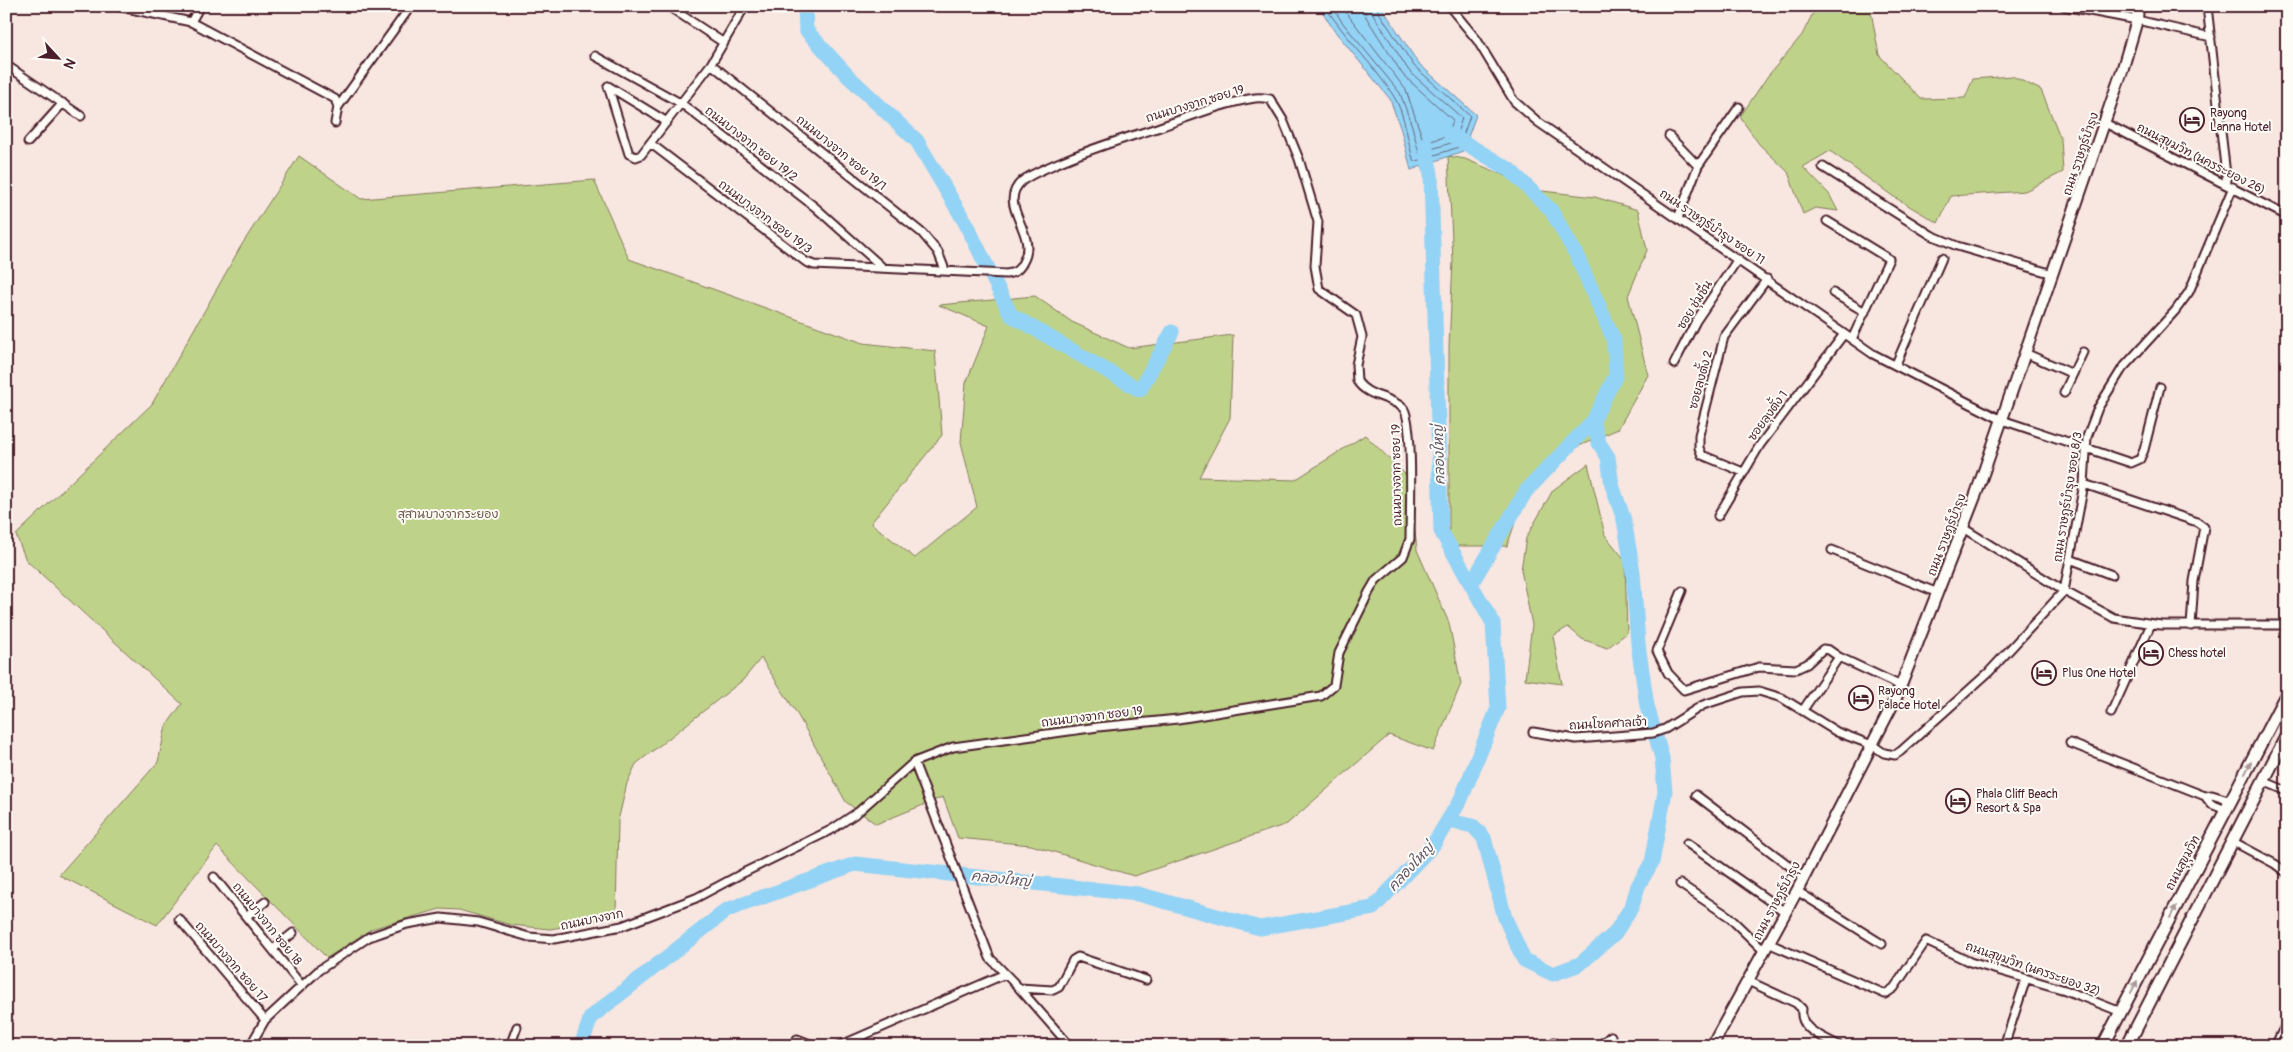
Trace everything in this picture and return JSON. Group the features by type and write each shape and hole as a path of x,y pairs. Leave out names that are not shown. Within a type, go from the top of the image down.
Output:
{"main road":[{"name":"ถนนสุขุมวิท","path":"2103,1046 2287,693"},
{"path":"2127,1046 2287,735"}],"street":[{"path":"117,6 191,22 335,99 338,107"},
{"path":"191,22 200,6"},
{"path":"335,123 338,107 411,6"},
{"path":"668,6 724,42"},
{"path":"667,122 608,86 629,154 636,157 641,155 682,104 711,64 745,6"},
{"name":"ถนน ราษฎร์บำรุง ซอย 11","path":"1449,6 1477,40 1514,101 1538,122 1873,354 1896,364 2002,420 2131,463 2140,460 2144,450 2160,387"},
{"path":"2064,6 2211,37"},
{"name":"ถนน ราษฎร์บำรุง","path":"1712,1046 1804,877 1901,686 1938,593 2002,420 2053,274 2105,123 2137,20 2138,6"},
{"path":"2208,6 2230,186"},
{"name":"ถนนบางจาก ซอย 19/2","path":"595,56 682,104 815,208 882,266"},
{"name":"ถนนบางจาก ซอย 19/1","path":"711,64 922,233 938,252 945,270"},
{"path":"6,76 9,67 81,116"},
{"name":"ถนนบางจาก ซอย 19","path":"882,266 968,273 1014,273 1023,263 1028,253 1027,236 1014,208 1012,199 1016,189 1033,174 1078,154 1229,104 1257,97 1270,99 1283,120 1298,159 1318,222 1315,266 1319,289 1356,315 1361,331 1356,365 1357,381 1369,391 1402,407 1407,413 1410,434 1410,539 1403,557 1376,580 1369,592 1339,653 1334,685 1321,696 1178,718 953,746 914,762"},
{"path":"28,142 63,103"},
{"path":"1678,218 1698,166 1738,107"},
{"name":"ถนนสุขุมวิท (นครระยอง 26)","path":"2105,123 2287,216"},
{"path":"1669,136 1698,166"},
{"name":"ถนนบางจาก ซอย 19/3","path":"650,143 800,259 814,265 882,266"},
{"path":"1823,167 1931,235 1957,246 2053,274"},
{"name":"ถนน ราษฎร์บำรุง ซอย 8/3","path":"2064,591 2084,484 2088,437 2095,415 2122,369 2175,312 2189,292 2230,186"},
{"path":"1827,220 1889,258 1852,339"},
{"path":"1896,364 1942,258"},
{"name":"ซอย ชุ่มชื่น","path":"1674,364 1696,321 1738,259"},
{"name":"ซอยลุงตั้ง 2","path":"1743,472 1702,455 1699,448 1699,435 1724,337 1767,279"},
{"path":"1833,293 1865,312"},
{"name":"ซอยลุงตั้ง 1","path":"1718,516 1760,445 1844,334"},
{"path":"2064,393 2083,352"},
{"path":"2025,353 2073,374"},
{"path":"2084,484 2196,522 2204,527 2197,562 2191,626"},
{"path":"1962,528 2064,591 2114,618 2151,624 2191,626 2287,625"},
{"path":"1832,550 1938,593"},
{"path":"2070,559 2112,575"},
{"path":"1682,591 1658,651 1668,673 1684,690 1759,667 1796,669 1807,664 1823,650 1829,650 1838,657 1901,686"},
{"path":"1872,745 1890,754 1895,755 1901,751 1988,672 2064,591"},
{"path":"2111,713 2151,624"},
{"path":"1803,710 1838,657"},
{"name":"ถนนโชคศาลเจ้า","path":"1533,732 1576,739 1653,733 1666,729 1703,706 1728,696 1751,691 1770,693 1803,710 1837,732 1872,745"},
{"path":"2070,743 2205,796 2211,804 2228,806"},
{"path":"914,762 990,958 1070,1046"},
{"name":"ถนนบางจาก","path":"250,1046 265,1020 319,970 369,936 407,924 441,918 478,922 528,937 554,939 622,926 696,898 831,830 858,812 914,762"},
{"path":"2263,781 2287,790"},
{"path":"1696,795 1804,877"},
{"path":"2232,842 2287,873"},
{"path":"1687,843 1785,912"},
{"name":"ถนนบางจาก ซอย 18","path":"214,877 302,986"},
{"path":"1680,884 1728,916 1766,947"},
{"path":"1796,891 1882,944"},
{"path":"246,916 265,902"},
{"name":"ถนนบางจาก ซอย 17","path":"179,919 265,1020"},
{"path":"272,949 293,933"},
{"name":"ถนนสุขุมวิท (นครระยอง 32)","path":"1766,947 1881,994 1888,994 1926,940 1970,962 2065,990 2120,1012"},
{"path":"1019,988 1053,990 1059,987 1073,960 1078,957 1146,980"},
{"path":"839,1046 1005,974"},
{"path":"2004,1046 2026,979"},
{"path":"1748,981 1796,1003 1802,1009 1801,1018 1806,1028 1838,1045"},
{"path":"510,1046 517,1027"},
{"path":"2275,1046 2284,1028"},
{"path":"1599,1046 1611,1036"},
{"path":"797,1039 815,1046"}],"green space":[{"path":"1819,6 1870,6 1879,55 1921,99 1965,98 1973,79 2012,76 2041,90 2061,139 2063,172 2025,191 1951,196 1938,223 1894,197 1830,151 1803,167 1829,194 1838,211 1815,208 1803,214 1788,172 1759,144 1740,117 1767,77 1802,35 1815,9"},
{"name":"สุสานบางจากระยอง","path":"299,156 361,199 594,180 629,259 863,343 935,351 942,435 871,523 915,558 977,507 961,442 966,383 989,326 939,305 1035,296 1072,322 1129,348 1233,335 1230,418 1199,477 1295,480 1365,435 1409,478 1417,550 1449,623 1461,684 1433,751 1389,735 1287,824 1134,876 1031,845 958,838 943,797 876,824 846,802 796,712 761,658 743,680 636,764 627,783 618,821 616,914 585,923 550,929 511,925 459,910 440,909 371,929 327,958 217,846 157,925 59,875 158,762 166,726 182,704 26,560 16,535 152,404 241,246"},
{"path":"1448,156 1465,159 1542,191 1595,197 1638,210 1647,250 1628,296 1648,375 1618,429 1563,453 1539,470 1526,491 1507,546 1449,546 1449,347 1453,261"},
{"path":"1588,464 1605,535 1625,560 1627,633 1607,648 1582,639 1568,627 1553,636 1562,684 1525,679 1532,625 1521,570 1526,538 1553,490"}],"water":[{"path":"1319,6 1381,6 1418,63 1476,115 1463,151 1411,170 1401,130 1390,99 1333,29"}],"waterway":[{"path":"805,6 806,30 848,76 917,141 965,222 1011,315 1140,390 1172,332"},
{"path":"1450,134 1510,170 1551,210 1576,254 1614,340 1616,375 1593,421 1526,491 1471,584"},
{"name":"คลองใหญ่","path":"581,1046 591,1017 727,910 855,864 1138,894 1260,928 1373,908 1433,845 1461,799 1498,708 1493,623 1441,531 1431,174 1425,144"},
{"path":"1448,821 1473,826 1484,838 1505,918 1524,960 1553,974 1580,964 1615,933 1632,906 1638,886 1652,862 1665,792 1662,758 1647,706 1638,644 1633,572 1624,520 1612,485 1608,457 1599,443 1593,421"}],"place":[{"name":"Rayong Lanna Hotel","path":"2192,120"},
{"name":"Chess hotel","path":"2151,653"},
{"name":"Plus One Hotel","path":"2044,673"},
{"name":"Rayong Palace Hotel","path":"1861,698"},
{"name":"Phala Cliff Beach Resort & Spa","path":"1958,801"}]}
